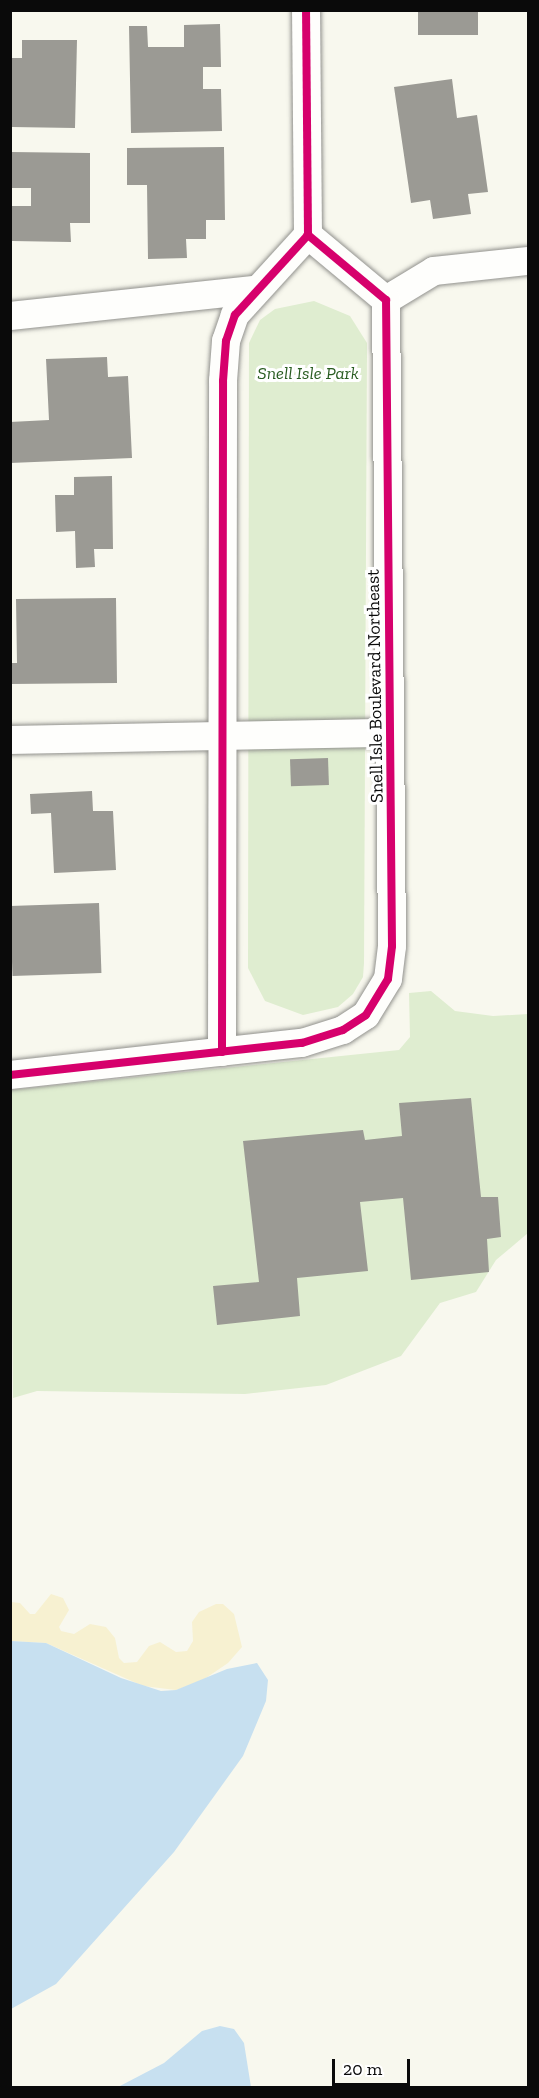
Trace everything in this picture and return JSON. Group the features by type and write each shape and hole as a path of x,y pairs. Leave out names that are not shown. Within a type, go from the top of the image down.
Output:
{"street":[{"path":"222,1052 223,381 229,333 235,315 254,290 279,270 309,235 306,10"},
{"path":"309,235 386,300 434,271 528,261"},
{"path":"10,316 254,290"},
{"name":"Snell Isle Boulevard Northeast","path":"10,1075 302,1043 343,1030 366,1015 379,998 388,979 392,946 386,300"},
{"path":"10,740 390,733"}],"green space":[{"name":"Snell Isle Park","path":"314,301 350,316 367,343 364,963 363,977 353,994 338,1007 303,1015 265,1001 248,968 249,343 260,320 275,309"},
{"path":"431,991 455,1011 493,1016 528,1014 528,1233 496,1260 476,1292 440,1303 401,1356 326,1385 245,1394 37,1391 13,1398 10,1090 399,1050 410,1037 409,993"}],"sand":[{"path":"51,1594 63,1598 69,1610 59,1627 61,1631 74,1634 90,1624 106,1627 115,1638 119,1658 124,1663 137,1662 149,1646 160,1642 176,1652 187,1651 193,1641 192,1622 199,1612 216,1604 223,1604 234,1614 242,1647 228,1663 200,1682 176,1690 143,1686 46,1643 11,1641 11,1602 20,1603 30,1614 35,1614"}],"water":[{"path":"11,1641 46,1643 121,1678 161,1691 176,1690 227,1669 257,1663 268,1680 266,1701 243,1756 174,1852 56,1984 11,2009"},
{"path":"220,2026 234,2029 244,2043 251,2087 118,2087 164,2063 202,2031"}],"building":[{"path":"418,10 478,10 478,35 418,35"},
{"path":"220,24 221,67 203,67 203,89 221,89 222,131 131,133 129,26 147,26 148,47 184,47 184,25"},
{"path":"22,40 77,40 75,128 12,127 12,58 22,58"},
{"path":"452,79 457,118 477,115 488,192 468,194 471,214 433,219 430,200 411,203 394,87"},
{"path":"224,147 225,220 206,220 206,239 186,239 187,258 148,259 147,185 127,185 127,148"},
{"path":"11,152 90,153 90,223 70,223 71,242 12,241 11,206 31,206 31,188 11,188"},
{"path":"107,357 108,377 128,376 132,458 10,463 10,422 49,420 46,359"},
{"path":"112,476 113,549 94,549 95,567 76,568 75,531 56,532 55,495 74,495 74,477"},
{"path":"116,598 117,683 10,684 10,663 17,663 16,599"},
{"path":"328,758 329,785 291,786 290,759"},
{"path":"92,791 93,811 113,811 116,870 54,873 51,813 31,814 30,794"},
{"path":"99,903 101,973 12,976 10,906"},
{"path":"471,1098 481,1197 498,1197 501,1237 487,1239 489,1272 411,1280 403,1198 360,1202 368,1271 297,1278 300,1316 217,1325 213,1286 259,1282 243,1141 363,1130 365,1140 402,1136 399,1103"}],"cycle path":[{"path":"222,1052 223,381 226,341 235,315 308,235 306,10"},
{"path":"10,1075 302,1043 343,1030 366,1015 388,979 392,946 386,300 308,235"}]}
